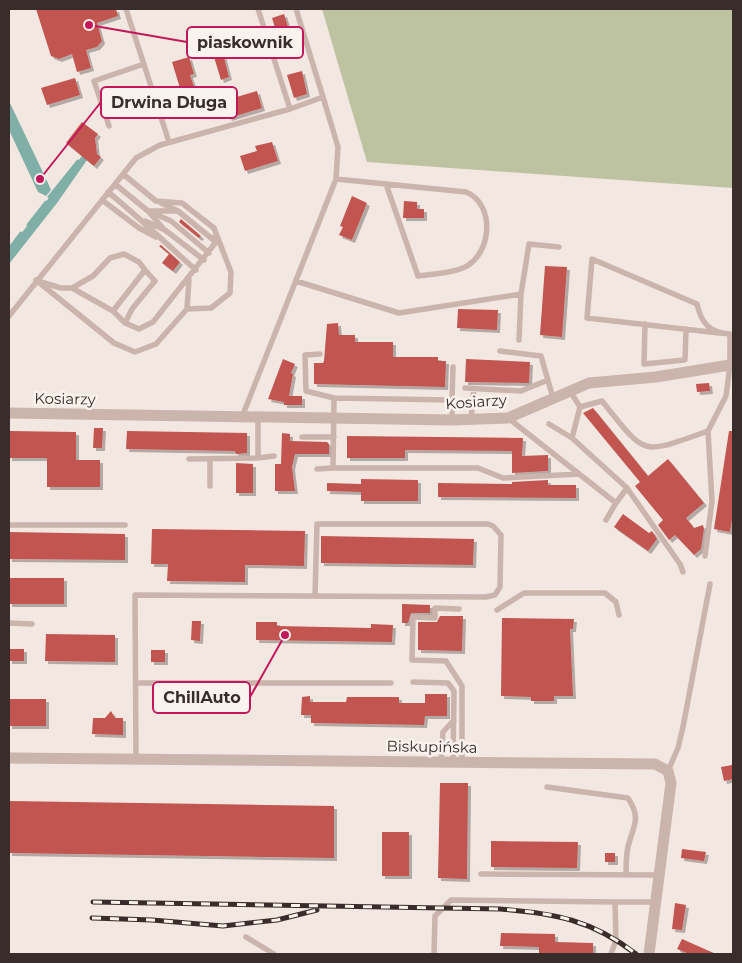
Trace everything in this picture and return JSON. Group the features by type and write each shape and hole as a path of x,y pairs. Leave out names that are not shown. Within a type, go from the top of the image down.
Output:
{"street":[{"name":"Kosiarzy","path":"9,413 452,420 508,418 589,384 656,377 732,364"},
{"name":"Biskupińska","path":"9,758 655,764 668,771"},
{"path":"649,954 671,783 668,771"}],"lane":[{"path":"126,9 169,142"},
{"path":"258,9 290,109"},
{"path":"242,417 336,179 338,147 296,9"},
{"path":"109,126 94,81 144,64"},
{"path":"9,316 36,280 136,158 169,142 290,109 323,98"},
{"path":"123,174 156,201 171,221 210,253"},
{"path":"336,179 386,184 466,192 474,195 486,215 485,240 478,256 465,267 418,276 386,184"},
{"path":"115,184 148,211 165,230 204,260"},
{"path":"108,192 144,220 165,230"},
{"path":"102,200 140,228 158,238 196,270"},
{"path":"156,201 178,211 216,242"},
{"path":"156,201 182,203 214,228 231,272 230,294 212,308 187,309"},
{"path":"148,211 178,211"},
{"path":"148,211 171,221"},
{"path":"144,220 158,238"},
{"path":"36,280 61,288 72,288 113,311 125,323 138,329 153,322 210,253 216,242 214,228"},
{"path":"519,340 521,294 529,244 559,247"},
{"path":"72,288 93,276 110,258 124,254 138,262 155,281 132,309 125,323"},
{"path":"705,556 712,501 708,431 726,396 732,364 730,334 719,333 644,324 587,318 592,259 697,304 700,317 709,328 719,333"},
{"path":"113,311 145,270"},
{"path":"36,280 114,343 135,352 156,344 187,309 188,279"},
{"path":"296,281 399,313 521,294"},
{"path":"644,324 644,364 685,360 686,329"},
{"path":"500,351 541,356 553,398"},
{"path":"320,354 305,355 306,392 334,398 452,400"},
{"path":"452,420 454,367"},
{"path":"465,388 521,391 548,380"},
{"path":"472,419 474,389"},
{"path":"570,391 580,407 572,438"},
{"path":"333,468 334,398"},
{"path":"580,407 602,401 633,441 646,447 662,447 708,431"},
{"path":"258,417 258,458"},
{"path":"508,418 616,503"},
{"path":"549,424 572,438 627,488 680,564 683,572"},
{"path":"302,437 334,436"},
{"path":"189,459 274,456"},
{"path":"210,459 210,486"},
{"path":"317,469 478,468 503,478 579,474"},
{"path":"606,520 627,488"},
{"path":"136,759 135,595 315,596 491,596 498,592 500,587 501,536 494,526 488,524 317,524 315,596"},
{"path":"9,526 125,525"},
{"path":"668,771 683,727 710,584"},
{"path":"497,610 524,593 605,593 616,602 619,615"},
{"path":"452,762 462,686 446,661 412,660 413,617 435,618 435,608 458,609"},
{"path":"9,623 32,624"},
{"path":"413,682 448,683 454,691 452,762"},
{"path":"136,683 391,683"},
{"path":"452,762 443,732 454,720"},
{"path":"548,787 628,798 635,808 636,825 628,850 626,875"},
{"path":"481,874 660,876"},
{"path":"434,954 435,916 451,900 656,902"},
{"path":"611,954 616,940 615,902"},
{"path":"246,937 274,954"}],"green space":[{"path":"322,9 733,9 733,188 367,162"}],"water":[{"path":"9,101 51,190 46,196 38,192 9,130"},
{"path":"82,156 87,160 57,203 9,264 9,249"}],"building":[{"path":"36,9 116,9 118,16 97,23 102,41 97,47 86,50 91,68 77,72 72,54 59,59 51,56"},
{"path":"284,14 294,46 282,50 272,18"},
{"path":"217,31 229,77 221,80 207,34"},
{"path":"189,57 194,74 190,75 195,90 199,89 204,106 187,111 172,62"},
{"path":"302,71 307,94 294,98 287,75"},
{"path":"75,78 80,95 47,105 41,88"},
{"path":"257,91 262,108 229,118 223,101"},
{"path":"82,122 98,134 95,138 97,154 101,157 94,166 66,143"},
{"path":"272,142 278,161 245,171 240,156 257,151 255,146"},
{"path":"352,196 367,203 352,240 339,235 343,227 340,226"},
{"path":"404,201 417,202 417,209 424,209 424,218 403,218"},
{"path":"181,219 201,236 199,238 179,222"},
{"path":"161,245 180,262 173,271 162,263 169,254 159,246"},
{"path":"545,266 567,267 562,337 540,335"},
{"path":"458,309 498,310 497,330 457,328"},
{"path":"338,323 339,335 355,335 355,342 393,342 393,357 438,357 438,361 446,361 445,387 314,384 314,363 323,363 324,361 327,324"},
{"path":"283,359 295,364 291,373 293,374 289,396 302,396 302,405 284,405 284,402 268,399"},
{"path":"466,359 530,362 529,383 465,382"},
{"path":"709,383 710,391 697,392 696,384"},
{"path":"593,408 648,476 668,459 704,503 686,518 694,528 703,525 704,529 701,549 694,555 675,535 669,540 658,525 663,520 635,486 640,482 583,413"},
{"path":"94,428 103,428 102,448 93,448"},
{"path":"9,431 76,432 76,460 100,460 100,487 47,487 47,458 9,458"},
{"path":"127,431 247,433 247,453 236,454 235,451 126,449"},
{"path":"729,431 733,431 733,513 730,532 714,529"},
{"path":"282,433 290,434 290,441 327,442 329,444 329,454 295,454 292,467 295,491 275,491 275,464 281,464"},
{"path":"347,436 523,438 522,456 548,455 548,471 512,473 512,451 405,450 405,458 347,458"},
{"path":"236,463 253,464 253,493 236,493"},
{"path":"361,479 418,480 418,501 361,501 361,492 327,491 327,483 361,484"},
{"path":"548,480 548,485 576,485 576,498 438,497 438,483 512,484 512,482"},
{"path":"623,514 649,533 652,531 657,539 648,551 614,527"},
{"path":"152,529 305,531 304,566 245,565 245,582 167,581 168,564 151,564"},
{"path":"9,532 125,534 125,560 9,559"},
{"path":"321,536 474,539 473,565 321,563"},
{"path":"9,578 64,578 64,604 9,604"},
{"path":"402,604 430,605 430,613 411,613 408,623 402,623"},
{"path":"440,616 463,616 462,651 418,650 418,622 437,622"},
{"path":"502,618 574,619 573,629 570,629 573,696 554,696 554,701 531,701 531,697 501,696"},
{"path":"192,621 201,621 200,641 191,640"},
{"path":"256,622 277,622 277,626 371,628 371,624 393,625 392,642 256,640"},
{"path":"46,634 115,635 115,662 45,661"},
{"path":"9,649 24,649 24,661 9,661"},
{"path":"151,650 165,650 165,662 151,662"},
{"path":"425,694 447,694 447,716 425,716 424,725 311,723 311,715 301,715 302,697 310,696 310,702 346,702 347,697 399,697 399,703 425,703"},
{"path":"9,699 46,699 46,726 9,726"},
{"path":"111,711 115,718 123,718 123,735 92,734 93,718 105,718"},
{"path":"732,765 733,779 724,781 721,767"},
{"path":"440,783 468,783 467,879 438,878"},
{"path":"9,801 334,806 334,858 9,853"},
{"path":"382,832 409,832 409,876 382,876"},
{"path":"491,841 578,842 577,868 491,867"},
{"path":"682,849 706,852 704,861 681,858"},
{"path":"605,853 615,853 615,862 605,862"},
{"path":"675,903 686,905 682,930 672,929"},
{"path":"501,933 555,934 555,942 593,943 593,954 539,954 539,947 500,946"},
{"path":"682,939 716,954 689,954 677,949"}],"waterway":[{"path":"49,197 78,161"},
{"path":"28,225 46,202"},
{"path":"9,249 21,233"}],"railway":[{"path":"93,902 500,909 538,913 572,920 604,933 636,954"},
{"path":"92,918 152,920 223,926 277,920 317,910"}],"place":[{"name":"piaskownik","path":"89,25"},
{"name":"Drwina Długa","path":"40,179"},
{"name":"ChillAuto","path":"285,635"}]}
